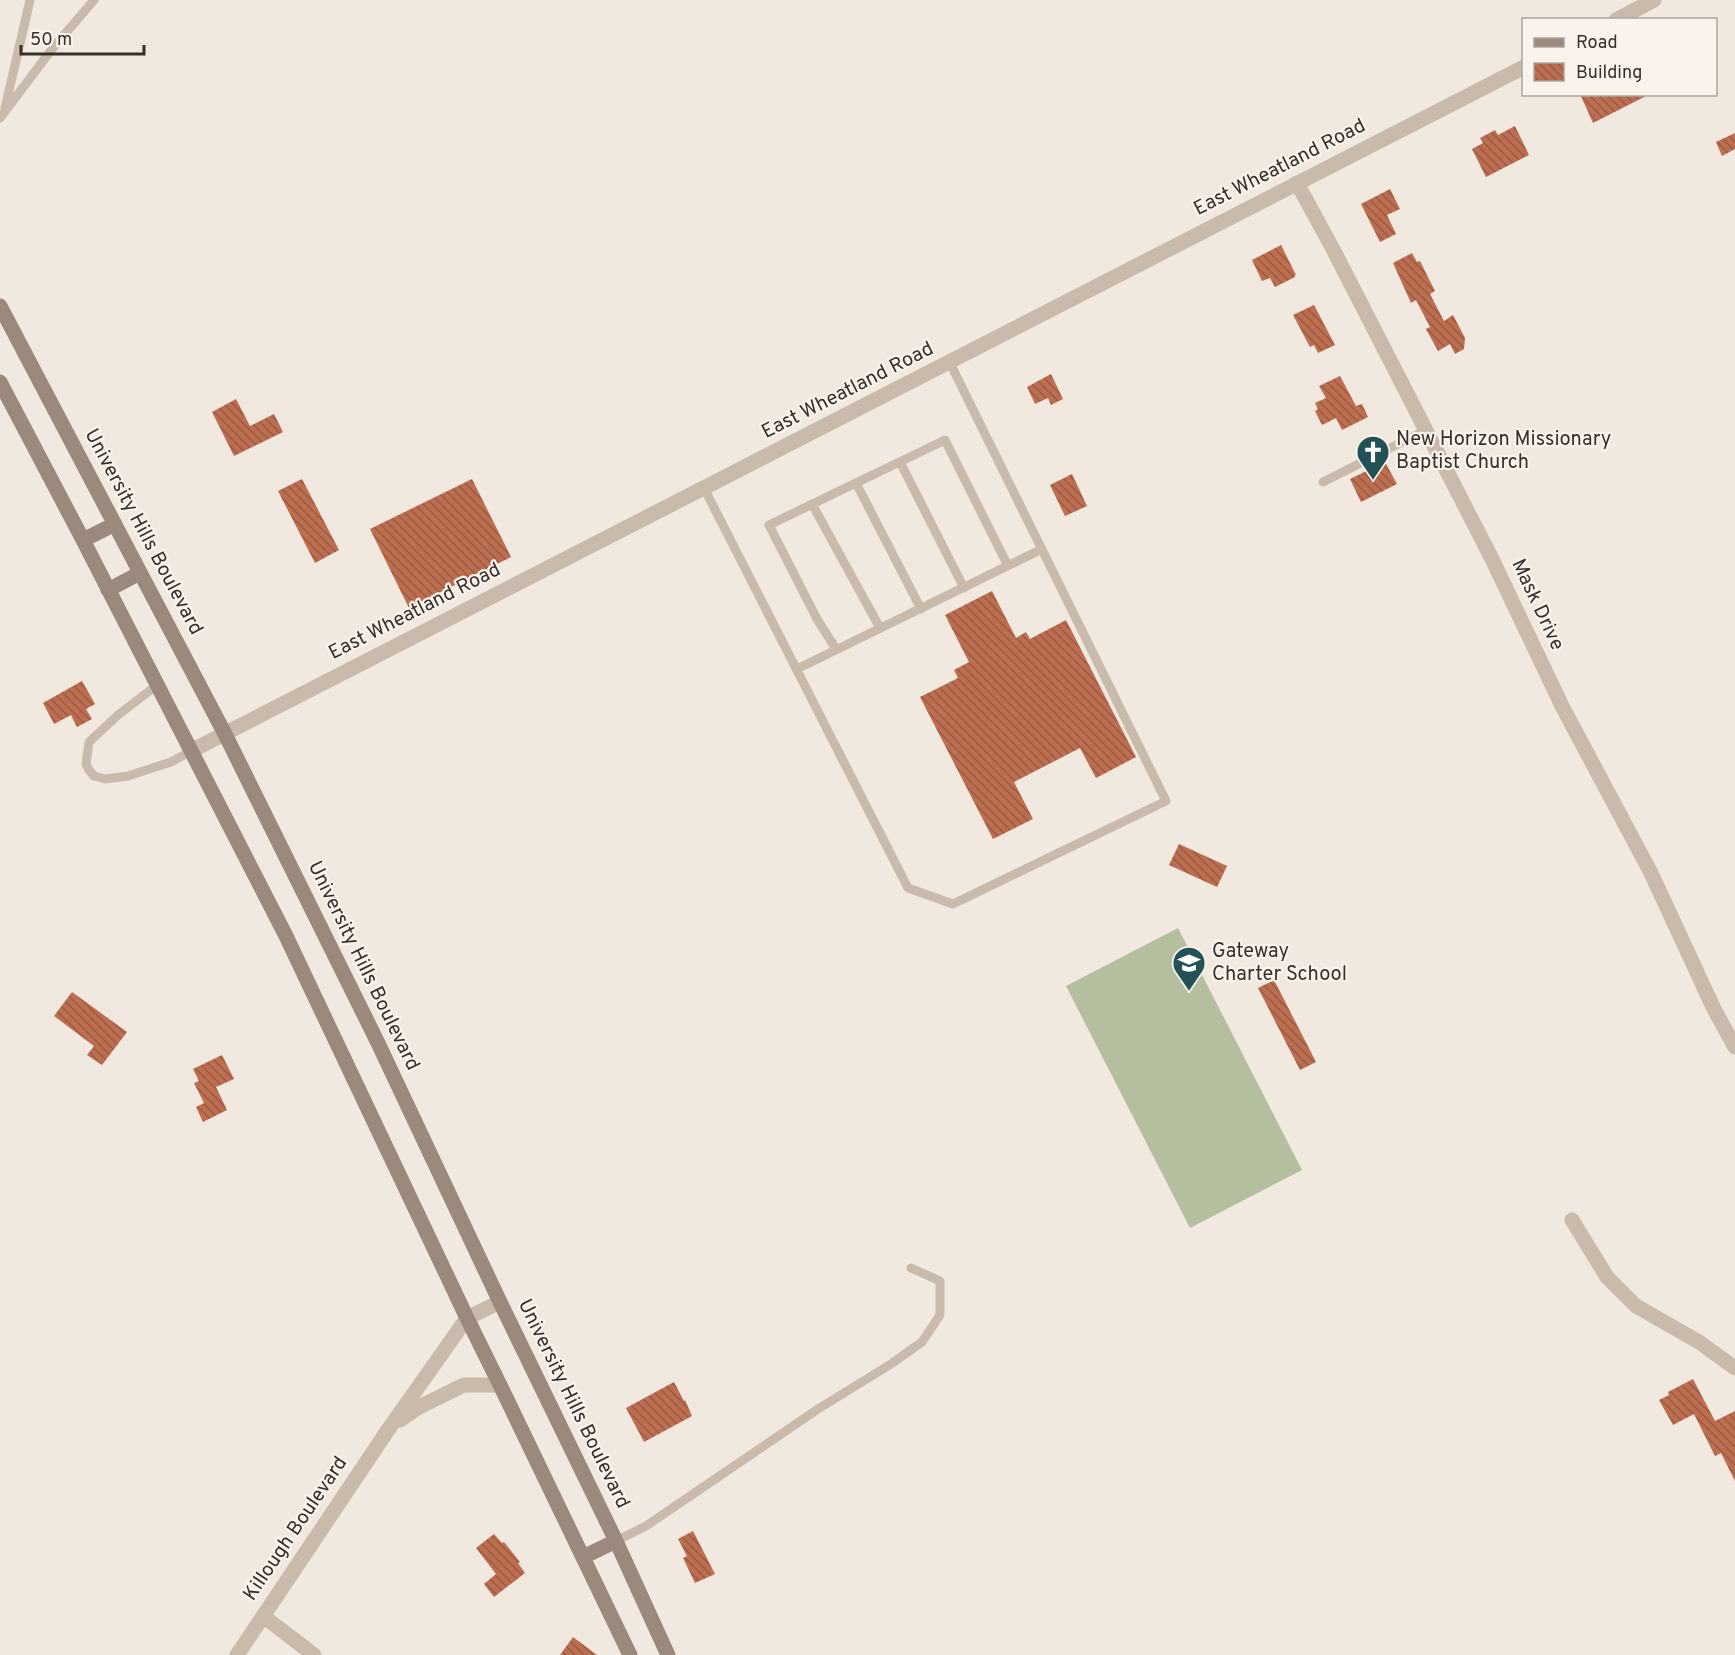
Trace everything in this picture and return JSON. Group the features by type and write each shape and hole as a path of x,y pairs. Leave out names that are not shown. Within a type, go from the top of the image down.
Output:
{"main road":[{"name":"University Hills Boulevard","path":"0,306 225,734 378,1043 616,1541 668,1655"},
{"path":"0,382 286,936 466,1318 630,1655"},
{"path":"83,540 115,524"},
{"path":"108,590 140,573"},
{"path":"583,1557 616,1541"}],"street":[{"path":"1620,18 1654,0"},
{"name":"East Wheatland Road","path":"191,751 1522,68"},
{"name":"Mask Drive","path":"1297,183 1493,561 1562,706 1652,873 1714,1009 1735,1047"},
{"path":"1572,1220 1607,1277 1636,1306 1699,1342 1735,1368"},
{"name":"Killough Boulevard","path":"237,1655 466,1318 500,1302"},
{"name":"Killough Boulevard","path":"390,1427 418,1407 464,1385 500,1385"},
{"path":"262,1616 314,1655"}],"lane":[{"path":"2,116 30,0"},
{"path":"2,116 52,49 94,0"},
{"path":"704,488 908,888 953,904 1166,801 950,363"},
{"path":"1323,482 1426,429"},
{"path":"836,649 817,619 769,525 812,504 945,440 1008,566"},
{"path":"900,462 964,588"},
{"path":"856,483 921,609"},
{"path":"812,504 880,628"},
{"path":"797,669 1042,549"},
{"path":"157,685 118,715 89,742 86,764 89,770 94,776 105,779 128,776 171,762 191,751"},
{"path":"616,1541 646,1526 818,1409 922,1342 940,1315 940,1281 911,1268"}],"green space":[{"path":"1178,928 1302,1170 1190,1228 1066,986"}],"building":[{"path":"1581,96 1646,96 1593,123"},
{"path":"1515,126 1529,155 1486,177 1472,149 1483,143 1480,138 1495,130 1498,135"},
{"path":"1735,133 1735,149 1722,156 1716,142"},
{"path":"1390,189 1400,209 1387,215 1396,234 1380,242 1361,204"},
{"path":"1281,245 1296,275 1275,287 1270,278 1262,281 1252,260"},
{"path":"1412,253 1417,262 1420,261 1435,291 1430,294 1444,321 1453,315 1465,338 1464,349 1455,354 1450,344 1438,351 1426,329 1430,327 1416,300 1411,303 1393,263"},
{"path":"1314,305 1335,345 1318,353 1314,345 1310,347 1293,315"},
{"path":"1051,374 1063,399 1051,405 1048,398 1035,404 1027,387"},
{"path":"1340,376 1356,406 1362,404 1368,417 1342,430 1336,418 1322,425 1315,411 1318,409 1315,403 1326,398 1319,386"},
{"path":"236,399 250,426 274,414 283,432 234,456 212,412"},
{"name":"New Horizon Missionary Baptist Church","path":"1385,462 1397,484 1361,502 1350,479"},
{"path":"1072,474 1087,506 1065,516 1050,485"},
{"path":"302,479 339,550 315,563 278,491"},
{"path":"472,479 511,557 409,608 370,529"},
{"path":"992,591 1016,638 1026,632 1030,639 1066,620 1136,757 1096,778 1080,748 1014,782 1033,819 993,839 920,697 958,678 954,670 969,662 945,615"},
{"path":"82,681 95,704 86,709 92,719 77,727 71,715 54,724 43,703"},
{"path":"1179,844 1227,866 1217,887 1169,865"},
{"path":"1274,980 1316,1062 1300,1070 1258,988"},
{"path":"72,992 127,1032 102,1065 87,1055 94,1046 54,1016"},
{"path":"222,1055 234,1079 216,1087 227,1110 203,1122 196,1107 204,1103 194,1083 199,1081 193,1069"},
{"path":"1693,1379 1715,1421 1735,1411 1735,1481 1721,1453 1715,1456 1694,1414 1673,1425 1659,1400 1669,1395 1668,1392"},
{"path":"674,1382 692,1416 644,1442 626,1408"},
{"path":"693,1531 715,1574 695,1583 683,1558 687,1556 678,1539"},
{"path":"494,1534 502,1543 504,1542 520,1562 518,1563 525,1573 494,1597 484,1584 496,1574 476,1548"},
{"path":"573,1637 597,1655 560,1655"}],"place":[{"name":"New Horizon Missionary Baptist Church","path":"1373,481"},
{"name":"Gateway Charter School","path":"1189,992"}]}
